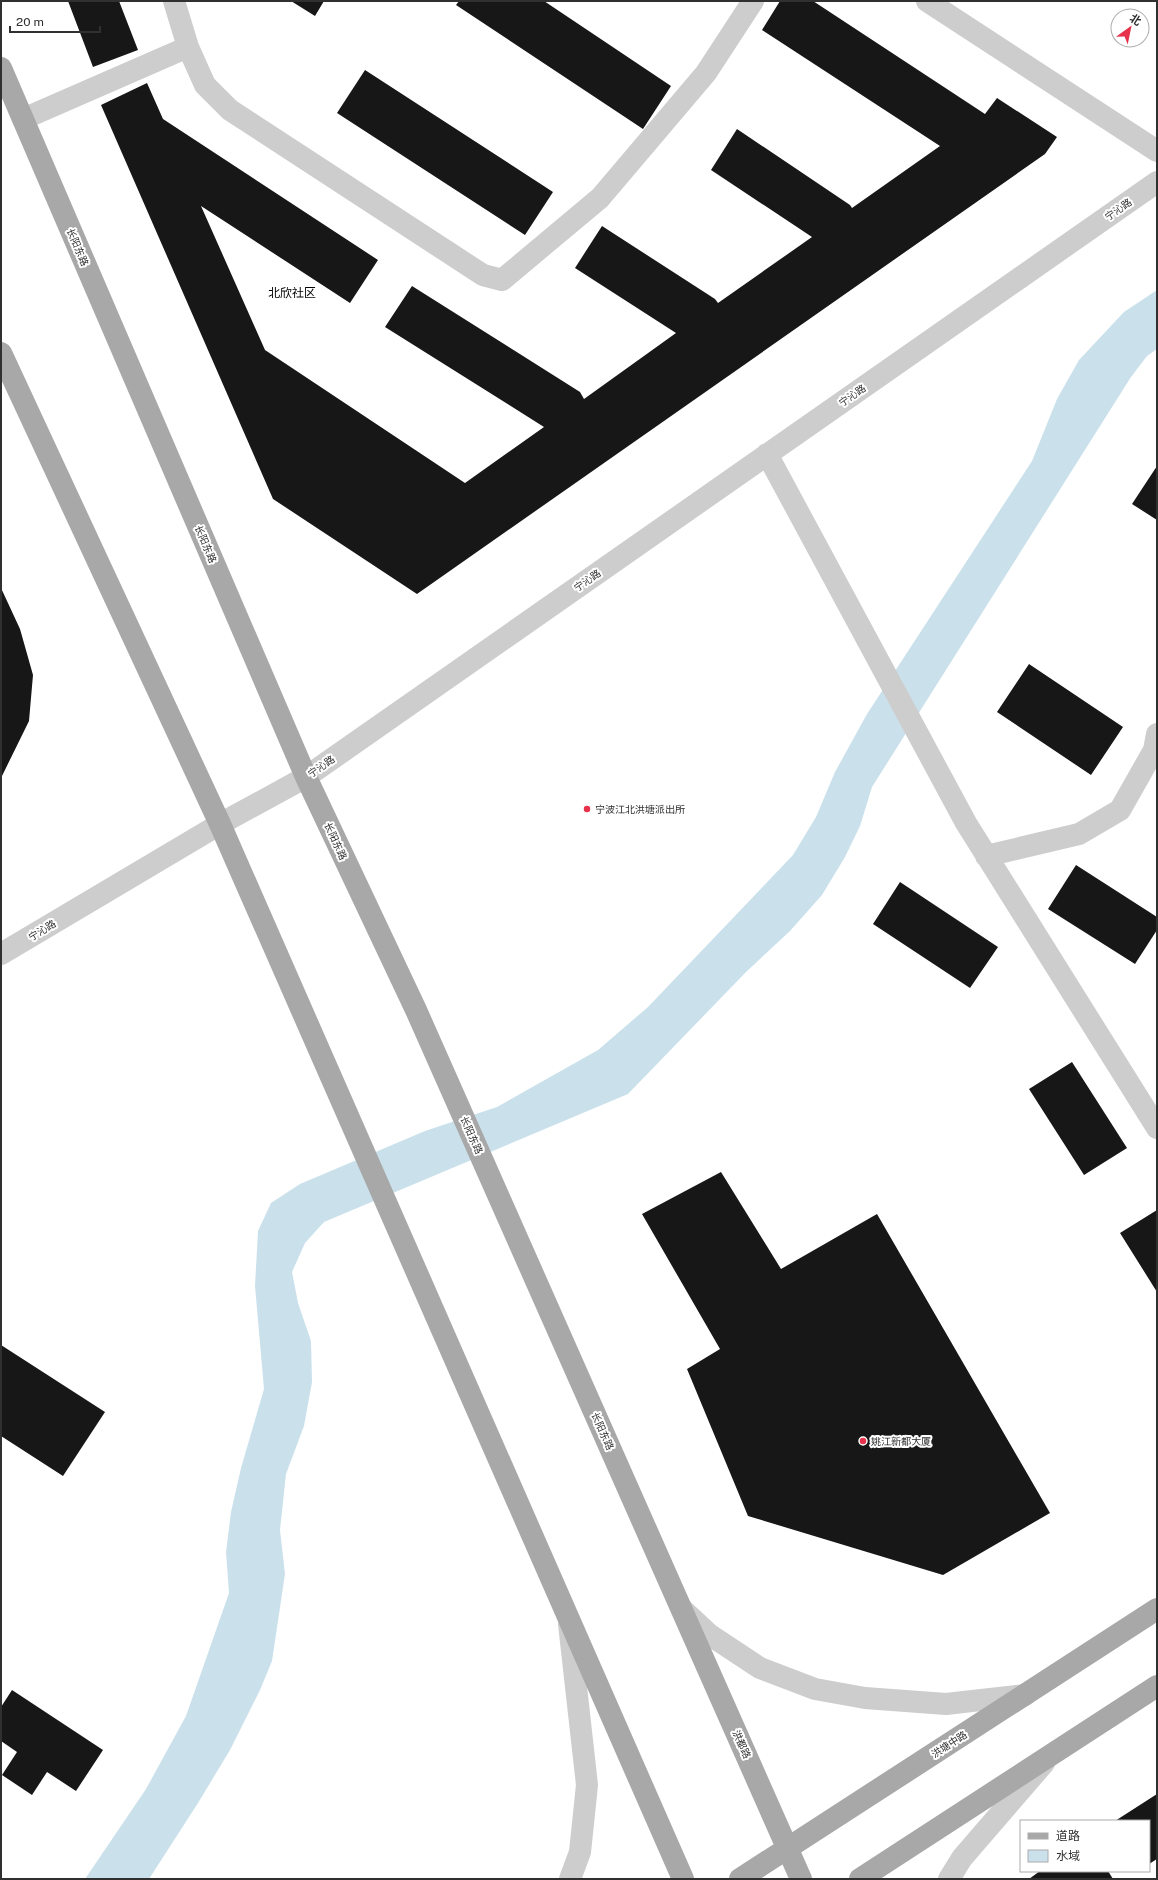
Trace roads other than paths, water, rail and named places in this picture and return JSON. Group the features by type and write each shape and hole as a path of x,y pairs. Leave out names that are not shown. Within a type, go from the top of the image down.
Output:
{"main road":[{"name":"长阳东路","path":"1,68 306,777 445,1074 682,1609"},
{"path":"1,353 220,824 683,1879"},
{"name":"洪都路","path":"682,1609 801,1879"},
{"name":"洪塘中路","path":"740,1879 1157,1609"},
{"path":"860,1879 1157,1686"}],"street":[{"path":"174,1 188,47 205,85 230,110 483,275 502,280 600,198 706,73 753,1"},
{"path":"927,1 1157,151"},
{"path":"23,119 188,47"},
{"name":"宁沁路","path":"1,954 220,824 306,777 1157,182"},
{"path":"767,454 966,823 1157,1128"},
{"path":"986,856 1079,834 1120,810 1154,750 1157,734"},
{"path":"682,1609 710,1635 760,1668 815,1689 865,1698 946,1704 1025,1695"},
{"path":"568,1617 587,1785 580,1852 570,1879"},
{"path":"949,1879 972,1847 1051,1755"}],"water":[{"path":"1157,290 1157,349 1147,356 1131,377 872,787 860,826 845,857 822,895 790,931 746,972 628,1094 324,1222 305,1243 292,1272 298,1303 311,1341 312,1382 304,1426 286,1474 280,1530 285,1574 272,1661 260,1690 230,1750 149,1879 85,1879 146,1789 186,1716 229,1593 226,1552 231,1512 241,1468 264,1389 255,1286 258,1231 271,1203 300,1184 425,1131 497,1107 598,1050 648,1007 793,855 816,817 835,772 867,714 1032,461 1057,399 1079,360 1124,312"}],"place":[{"name":"宁波江北洪塘派出所","path":"587,809"},
{"name":"姚江新都大厦","path":"863,1441"}],"district":[{"name":"北欣社区","path":"292,293"}]}
